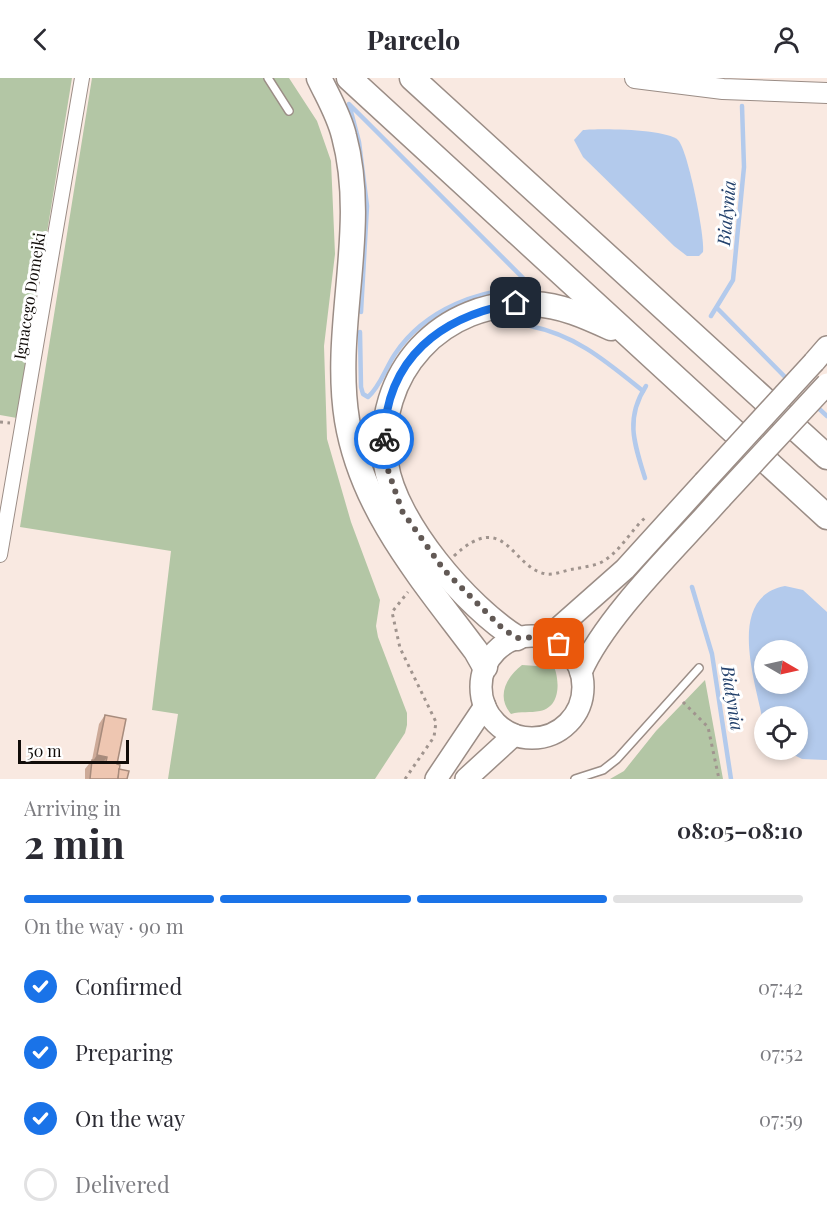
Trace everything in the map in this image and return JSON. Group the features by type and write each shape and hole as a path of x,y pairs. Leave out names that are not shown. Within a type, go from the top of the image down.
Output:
{"highway":[{"path":"319,78 335,110 344,136 352,175 344,375 347,421 363,481 397,546 476,651 485,667"},
{"path":"349,78 827,517"},
{"path":"412,78 826,456"},
{"path":"517,638 478,606 444,570 402,511 386,464 385,418 391,394 404,370 420,348 441,329 465,316 490,308 536,304 581,314 633,338"}],"main road":[{"path":"635,78 723,89 827,93"},
{"path":"547,638 589,604 624,568 821,354"},
{"path":"581,672 568,651 547,638 528,636 517,638 498,649 485,667 481,688 485,706 499,727 514,735 539,738 566,726 582,700 581,672 591,652 630,602 721,498 827,384"},
{"path":"436,779 485,706"},
{"path":"466,779 514,735"}],"street":[{"name":"Ignacego Domejki","path":"0,555 82,78"}],"lane":[{"path":"268,78 289,111"},
{"path":"575,779 603,770 617,759 699,668"}],"path":[{"path":"451,558 472,543 497,539 509,545 532,568 547,574 587,566 605,560 648,516"},
{"path":"405,779 434,737 436,722 400,648 393,628 392,612 408,592"},
{"path":"674,696 691,708 708,727 719,779"}],"green space":[{"path":"0,78 72,78 17,418 0,415"},
{"path":"92,78 289,78 317,121 331,161 335,254 324,346 327,439 351,522 380,600 376,626 378,637 407,713 405,733 375,779 168,779 178,714 152,710 171,551 20,527"},
{"path":"552,662 558,683 556,698 552,704 540,711 511,714 504,701 504,694 511,675 522,665 537,666"},
{"path":"705,680 723,779 610,779 624,771 656,731"}],"water":[{"path":"583,130 648,131 671,136 678,140 691,176 699,213 703,252 699,256 687,256 674,246 583,157 574,140"},
{"path":"785,586 803,590 827,612 827,760 808,759 808,706 760,706 757,694 808,694 808,640 754,640 754,679 749,642 750,623 756,606 767,593"}],"building":[{"path":"105,715 126,719 117,764 120,765 118,779 90,779 92,760 106,762 107,757 97,755"},
{"path":"119,769 129,771 127,779 118,779"}],"waterway":[{"path":"361,312 367,206 359,142 349,104 533,288"},
{"name":"Białynia","path":"711,316 733,280 744,167 742,106"},
{"path":"360,332 361,387 363,394 368,397 407,338 438,313 474,297 513,289 533,288"},
{"path":"717,308 789,381"},
{"path":"530,326 562,336 590,351 643,391"},
{"name":"Białynia","path":"645,478 635,442 634,420 635,409 646,386"},
{"path":"815,405 827,416"},
{"name":"Białynia","path":"692,587 712,654 731,779"}],"way so far":[{"path":"384,439 386,464 391,484 402,511 416,534 444,570 503,629 517,638 539,637 559,644"}],"route":[{"path":"384,439 385,418 391,394 404,370 420,348 441,329 465,316 516,303"}]}
